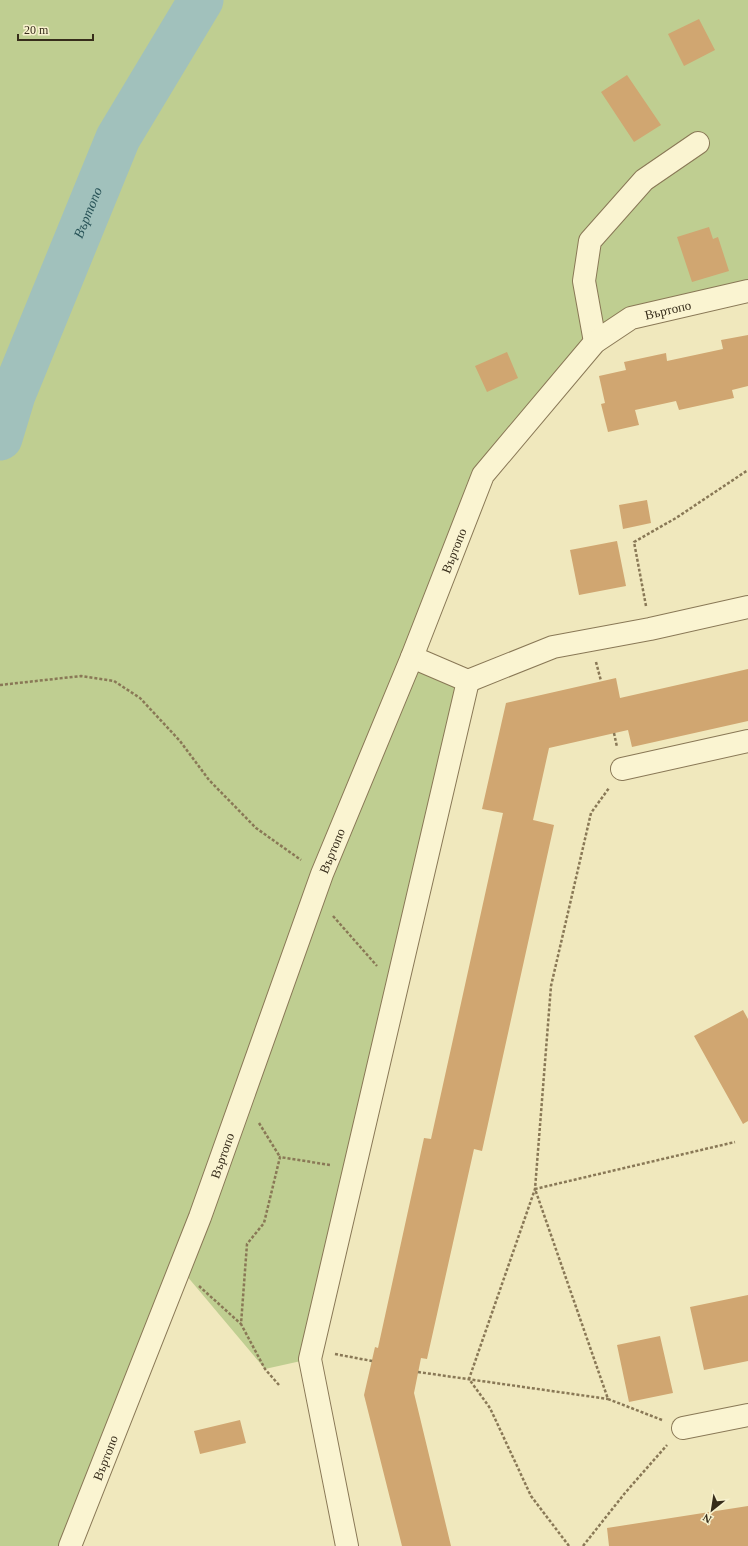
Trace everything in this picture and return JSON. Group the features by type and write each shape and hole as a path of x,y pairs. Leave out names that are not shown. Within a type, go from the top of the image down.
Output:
{"street":[{"path":"594,342 584,281 590,240 644,180 698,143"},
{"name":"Въртопо","path":"70,1546 180,1268 243,1097 322,874 412,657 483,475 594,342 631,318 748,291"},
{"path":"412,657 468,681 552,647 650,629 748,607"},
{"path":"347,1546 310,1359 468,681"},
{"path":"622,769 748,742"},
{"path":"682,1428 748,1415"}],"path":[{"path":"650,629 634,542 676,518 748,470"},
{"path":"0,685 81,676 114,680 140,698 180,741 209,780 256,828 322,874"},
{"path":"469,1379 535,1189 550,986 592,813 622,769"},
{"path":"331,910 333,918 397,987"},
{"path":"242,1324 247,1244 264,1223 280,1157 243,1097"},
{"path":"535,1189 735,1142"},
{"path":"280,1157 354,1169"},
{"path":"535,1189 608,1399"},
{"path":"180,1268 242,1324 265,1369 279,1385"},
{"path":"350,1357 372,1361"},
{"path":"418,1372 608,1399 682,1428 625,1493 583,1546"},
{"path":"469,1379 490,1408 531,1496 569,1546"}],"green space":[{"path":"0,0 748,0 748,286 594,342 483,475 412,657 468,681 310,1359 265,1369 181,1269 70,1546 0,1546"}],"building":[{"path":"699,19 715,50 684,66 668,34"},
{"path":"627,75 661,125 634,142 601,92"},
{"path":"709,227 713,239 718,237 729,271 692,282 677,237"},
{"path":"748,335 748,386 732,390 734,398 679,410 676,401 635,410 639,425 608,432 601,404 605,403 599,376 626,370 624,362 666,353 667,361 723,349 721,340"},
{"path":"507,352 518,378 487,392 475,366"},
{"path":"647,500 651,523 623,529 619,505"},
{"path":"617,541 626,586 579,595 570,550"},
{"path":"748,669 748,721 632,747 628,730 549,748 533,820 554,825 482,1151 474,1149 427,1359 421,1358 414,1393 451,1546 402,1546 364,1395 375,1347 378,1348 424,1138 431,1139 503,813 482,809 506,703 616,678 620,698"},
{"path":"743,1010 748,1019 748,1121 743,1124 694,1036"},
{"path":"748,1295 748,1361 704,1370 690,1307"},
{"path":"660,1336 673,1393 629,1402 617,1345"},
{"path":"240,1420 246,1443 200,1454 194,1431"},
{"path":"748,1506 748,1546 609,1546 607,1528"}],"waterway":[{"name":"Въртопо","path":"0,438 13,395 118,138 201,0"}]}
